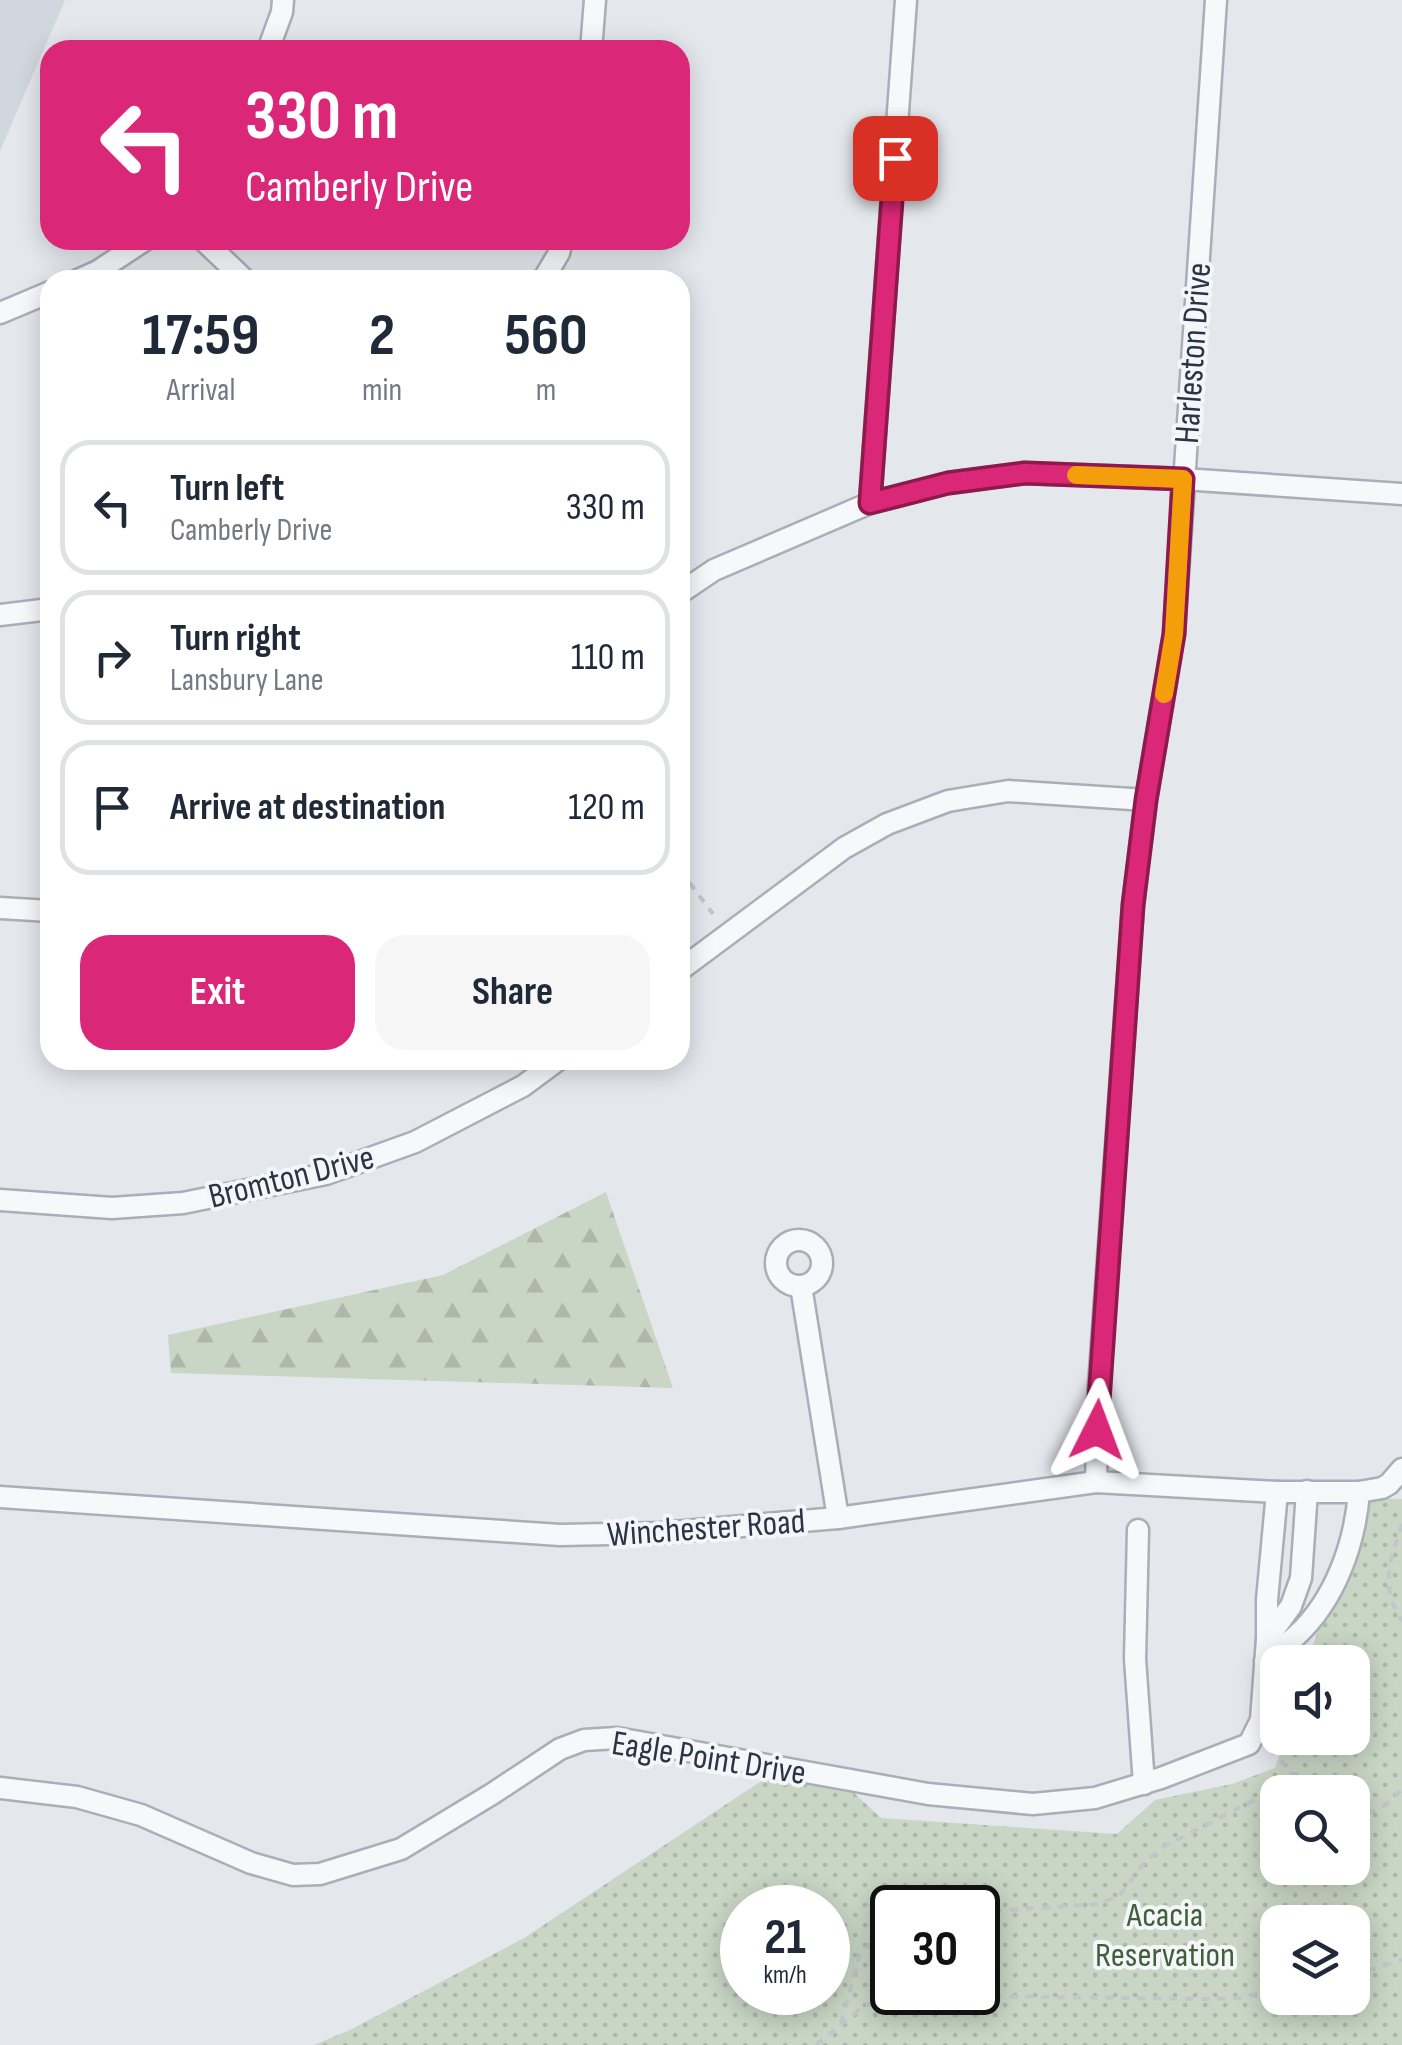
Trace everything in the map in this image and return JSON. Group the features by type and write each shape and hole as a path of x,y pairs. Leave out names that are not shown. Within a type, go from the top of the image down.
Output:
{"street":[{"path":"272,40 283,0"},
{"path":"592,40 595,0"},
{"path":"870,503 906,0"},
{"name":"Harleston Drive","path":"1096,1482 1131,925 1146,800 1174,634 1216,0"},
{"path":"100,270 130,250"},
{"path":"214,250 234,270"},
{"path":"0,314 40,296"},
{"path":"690,586 714,570 870,503 948,483 1025,473 1402,494"},
{"path":"0,615 40,610"},
{"path":"690,963 844,848 887,824 948,801 1008,791 1146,800"},
{"path":"0,908 40,910"},
{"name":"Bromton Drive","path":"0,1200 112,1208 183,1204 326,1174 415,1142 523,1086 545,1070"},
{"path":"801,1286 838,1518"},
{"name":"Winchester Road","path":"0,1497 560,1536 660,1533 838,1518 1096,1482 1277,1492 1359,1492 1382,1488 1402,1469"},
{"path":"1267,1639 1291,1606 1301,1578 1308,1491"},
{"path":"1266,1645 1277,1492"},
{"path":"1285,1645 1331,1592 1357,1523 1359,1492"},
{"path":"1138,1530 1135,1659 1144,1784"},
{"path":"1254,1734 1260,1722"},
{"name":"Eagle Point Drive","path":"0,1788 77,1798 141,1815 250,1863 293,1874 320,1874 401,1849 560,1749 584,1740 618,1738 928,1794 1032,1804 1096,1798 1144,1784 1249,1744 1254,1734"}],"path":[{"path":"690,883 713,914"},
{"path":"1402,1524 1391,1559 1388,1594 1402,1621"},
{"path":"1254,1734 1295,1775"},
{"path":"1370,1813 1380,1810 1402,1790"},
{"path":"1000,1911 1098,1904 1119,1896 1145,1862 1163,1847 1260,1797"},
{"path":"841,2023 860,1954 870,1944"},
{"path":"1370,1970 1402,1960"},
{"path":"816,2045 865,2005 913,1999 964,1996 1210,1999 1260,1993"}],"shaded area":[{"path":"0,0 65,0 48,40 40,40 40,58 0,151"}],"green space":[{"path":"606,1192 673,1388 171,1373 168,1335 443,1275"},
{"name":"Acacia Reservation","path":"1368,1498 1402,1499 1402,2045 314,2045 524,1938 766,1778 853,1792 881,1818 1117,1834 1155,1800 1232,1784 1275,1768 1279,1755 1370,1755 1370,1645 1313,1645 1352,1520"}],"slow traffic":[{"path":"1076,475 1183,479 1174,634 1164,694"}],"route":[{"path":"895,158 870,503 948,483 1025,473 1183,479 1174,634 1133,905 1097,1430"}]}
